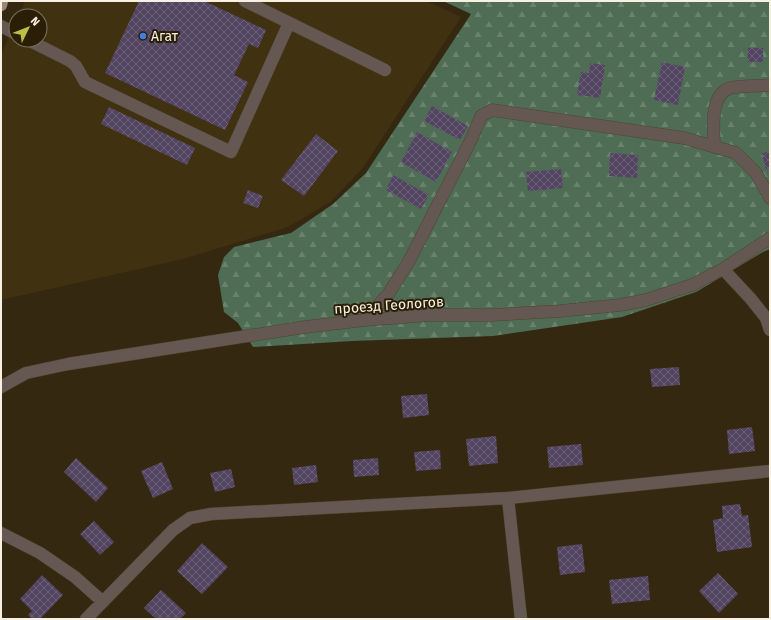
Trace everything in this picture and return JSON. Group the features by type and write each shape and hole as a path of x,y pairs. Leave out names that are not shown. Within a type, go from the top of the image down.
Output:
{"main road":[{"path":"1,5 2,1"}],"street":[{"path":"245,1 385,70"},
{"path":"44,48 70,61 76,66 85,82 231,152 289,23"},
{"path":"714,147 715,102 719,95 729,88 770,85"},
{"path":"365,320 389,293 409,261 471,140 481,116 492,110 684,138 736,153 756,173 770,198"},
{"name":"проезд Геологов","path":"1,387 26,373 68,364 305,327 365,320 430,315 500,314 620,305 646,300 692,285 723,269 770,238"},
{"path":"723,269 751,299 766,318 770,330"},
{"path":"86,619 173,530 190,518 211,514 508,498 770,470"},
{"path":"508,498 521,619"},
{"path":"1,533 40,553 75,577 103,602"}],"shaded area":[{"path":"25,1 426,1 461,17 362,169 330,202 288,227 183,259 1,300 1,55 8,40 8,48 48,48 48,8 22,8"}],"green space":[{"path":"443,1 770,1 770,249 696,292 622,317 493,336 352,341 253,347 238,323 224,312 218,275 224,257 234,247 291,233 333,204 366,173 471,14"}],"building":[{"path":"139,1 204,1 266,30 258,48 249,44 234,75 248,82 225,130 105,73"},
{"path":"748,48 763,48 763,62 748,62"},
{"path":"662,62 685,67 678,105 654,100"},
{"path":"590,63 605,65 600,98 577,95 581,72 589,73"},
{"path":"432,106 468,126 460,140 424,121"},
{"path":"109,107 195,148 187,165 101,124"},
{"path":"417,132 452,152 436,182 401,162"},
{"path":"316,134 338,151 304,196 281,180"},
{"path":"770,151 770,169 766,170 762,153"},
{"path":"610,153 638,155 637,178 609,176"},
{"path":"561,169 563,188 528,191 526,172"},
{"path":"393,175 429,195 421,209 386,190"},
{"path":"248,190 263,196 258,208 243,203"},
{"path":"679,367 680,385 652,387 650,369"},
{"path":"427,394 429,415 403,418 401,396"},
{"path":"752,427 755,451 729,454 727,430"},
{"path":"496,436 498,463 469,466 466,439"},
{"path":"581,444 583,465 549,468 547,447"},
{"path":"440,450 441,469 416,471 414,452"},
{"path":"76,458 108,488 96,502 64,472"},
{"path":"378,458 379,475 354,477 353,460"},
{"path":"162,462 173,489 153,498 141,471"},
{"path":"316,465 318,482 294,485 292,468"},
{"path":"231,469 235,487 215,492 210,473"},
{"path":"740,504 742,516 748,515 752,547 717,552 713,520 723,518 722,506"},
{"path":"94,521 114,542 100,555 80,534"},
{"path":"202,543 228,567 202,594 177,571"},
{"path":"582,544 585,572 560,575 557,547"},
{"path":"718,573 738,594 719,613 699,591"},
{"path":"42,575 63,595 40,619 32,619 28,615 32,611 20,599"},
{"path":"648,576 650,600 612,604 609,580"},
{"path":"161,590 186,613 180,619 156,619 144,608"}],"place":[{"name":"Агат","path":"143,36"}]}
